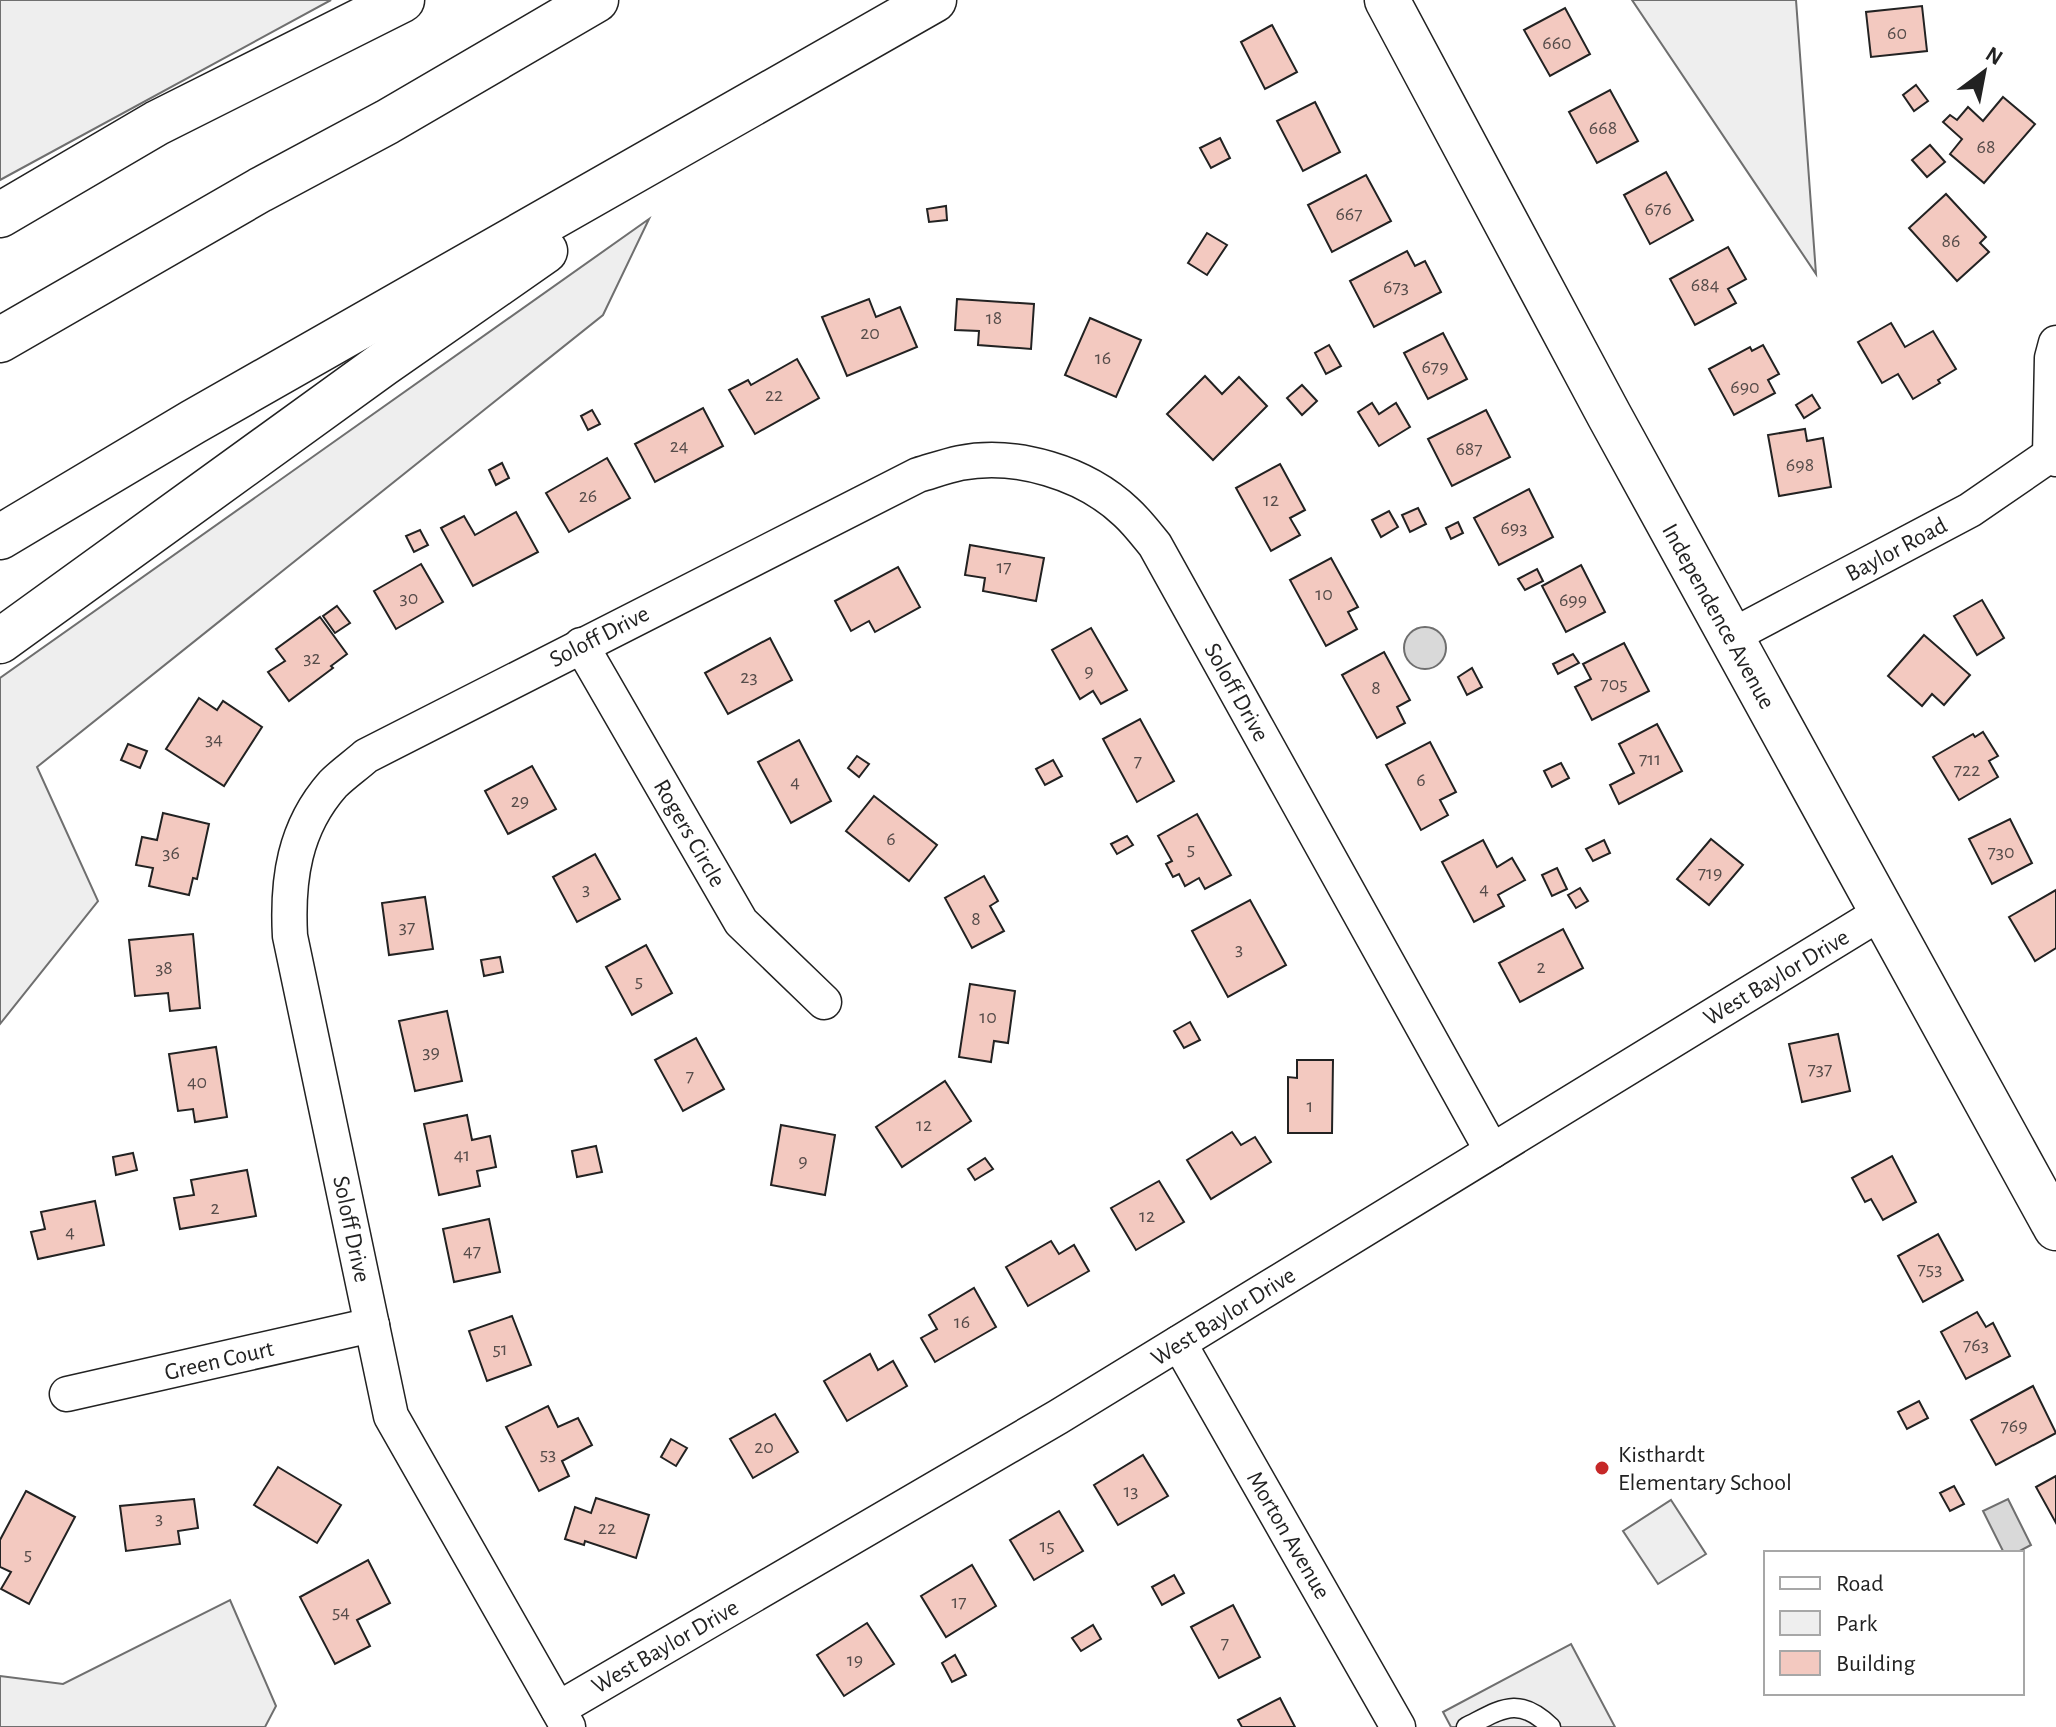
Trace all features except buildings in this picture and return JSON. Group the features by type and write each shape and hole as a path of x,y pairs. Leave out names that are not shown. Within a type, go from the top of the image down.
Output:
{"main road":[{"path":"0,215 157,123 402,0"},
{"path":"0,340 260,190 387,122 596,0"},
{"path":"0,537 193,422 934,0"},
{"name":"Independence Avenue","path":"1387,0 1730,637 2056,1228"},
{"path":"0,641 383,364 767,96"}],"street":[{"path":"2053,457 2052,358 2056,343"},
{"name":"Baylor Road","path":"1730,637 1970,510 2053,457"},
{"name":"Soloff Drive","path":"563,1718 391,1416 290,936 288,897 294,857 310,817 334,784 366,756 918,475 962,463 999,460 1041,466 1089,485 1125,511 1155,545 1492,1151"},
{"name":"Rogers Circle","path":"581,645 741,922 824,1002"},
{"name":"West Baylor Drive","path":"563,1718 1882,912"},
{"name":"Green Court","path":"67,1394 372,1325"},
{"name":"Morton Avenue","path":"1179,1343 1398,1727"}],"lane":[{"path":"1466,1727 1507,1706 1531,1711 1551,1727"}],"green space":[{"path":"0,0 331,0 0,180"},
{"path":"1632,0 1796,0 1816,274"},
{"path":"649,219 603,315 37,767 98,901 0,1024 0,678"},
{"path":"1671,1500 1706,1554 1658,1584 1623,1531"},
{"path":"230,1600 276,1706 265,1727 0,1727 0,1676 63,1684"}],"shaded area":[{"path":"1425,627 1440,633 1446,648 1440,663 1425,669 1410,663 1404,648 1410,633"},
{"path":"2008,1499 2031,1545 2020,1551 2003,1551 1983,1511"},
{"path":"1571,1644 1615,1727 1451,1727 1443,1712"}],"place":[{"name":"Kisthardt Elementary School","path":"1602,1468"}]}
